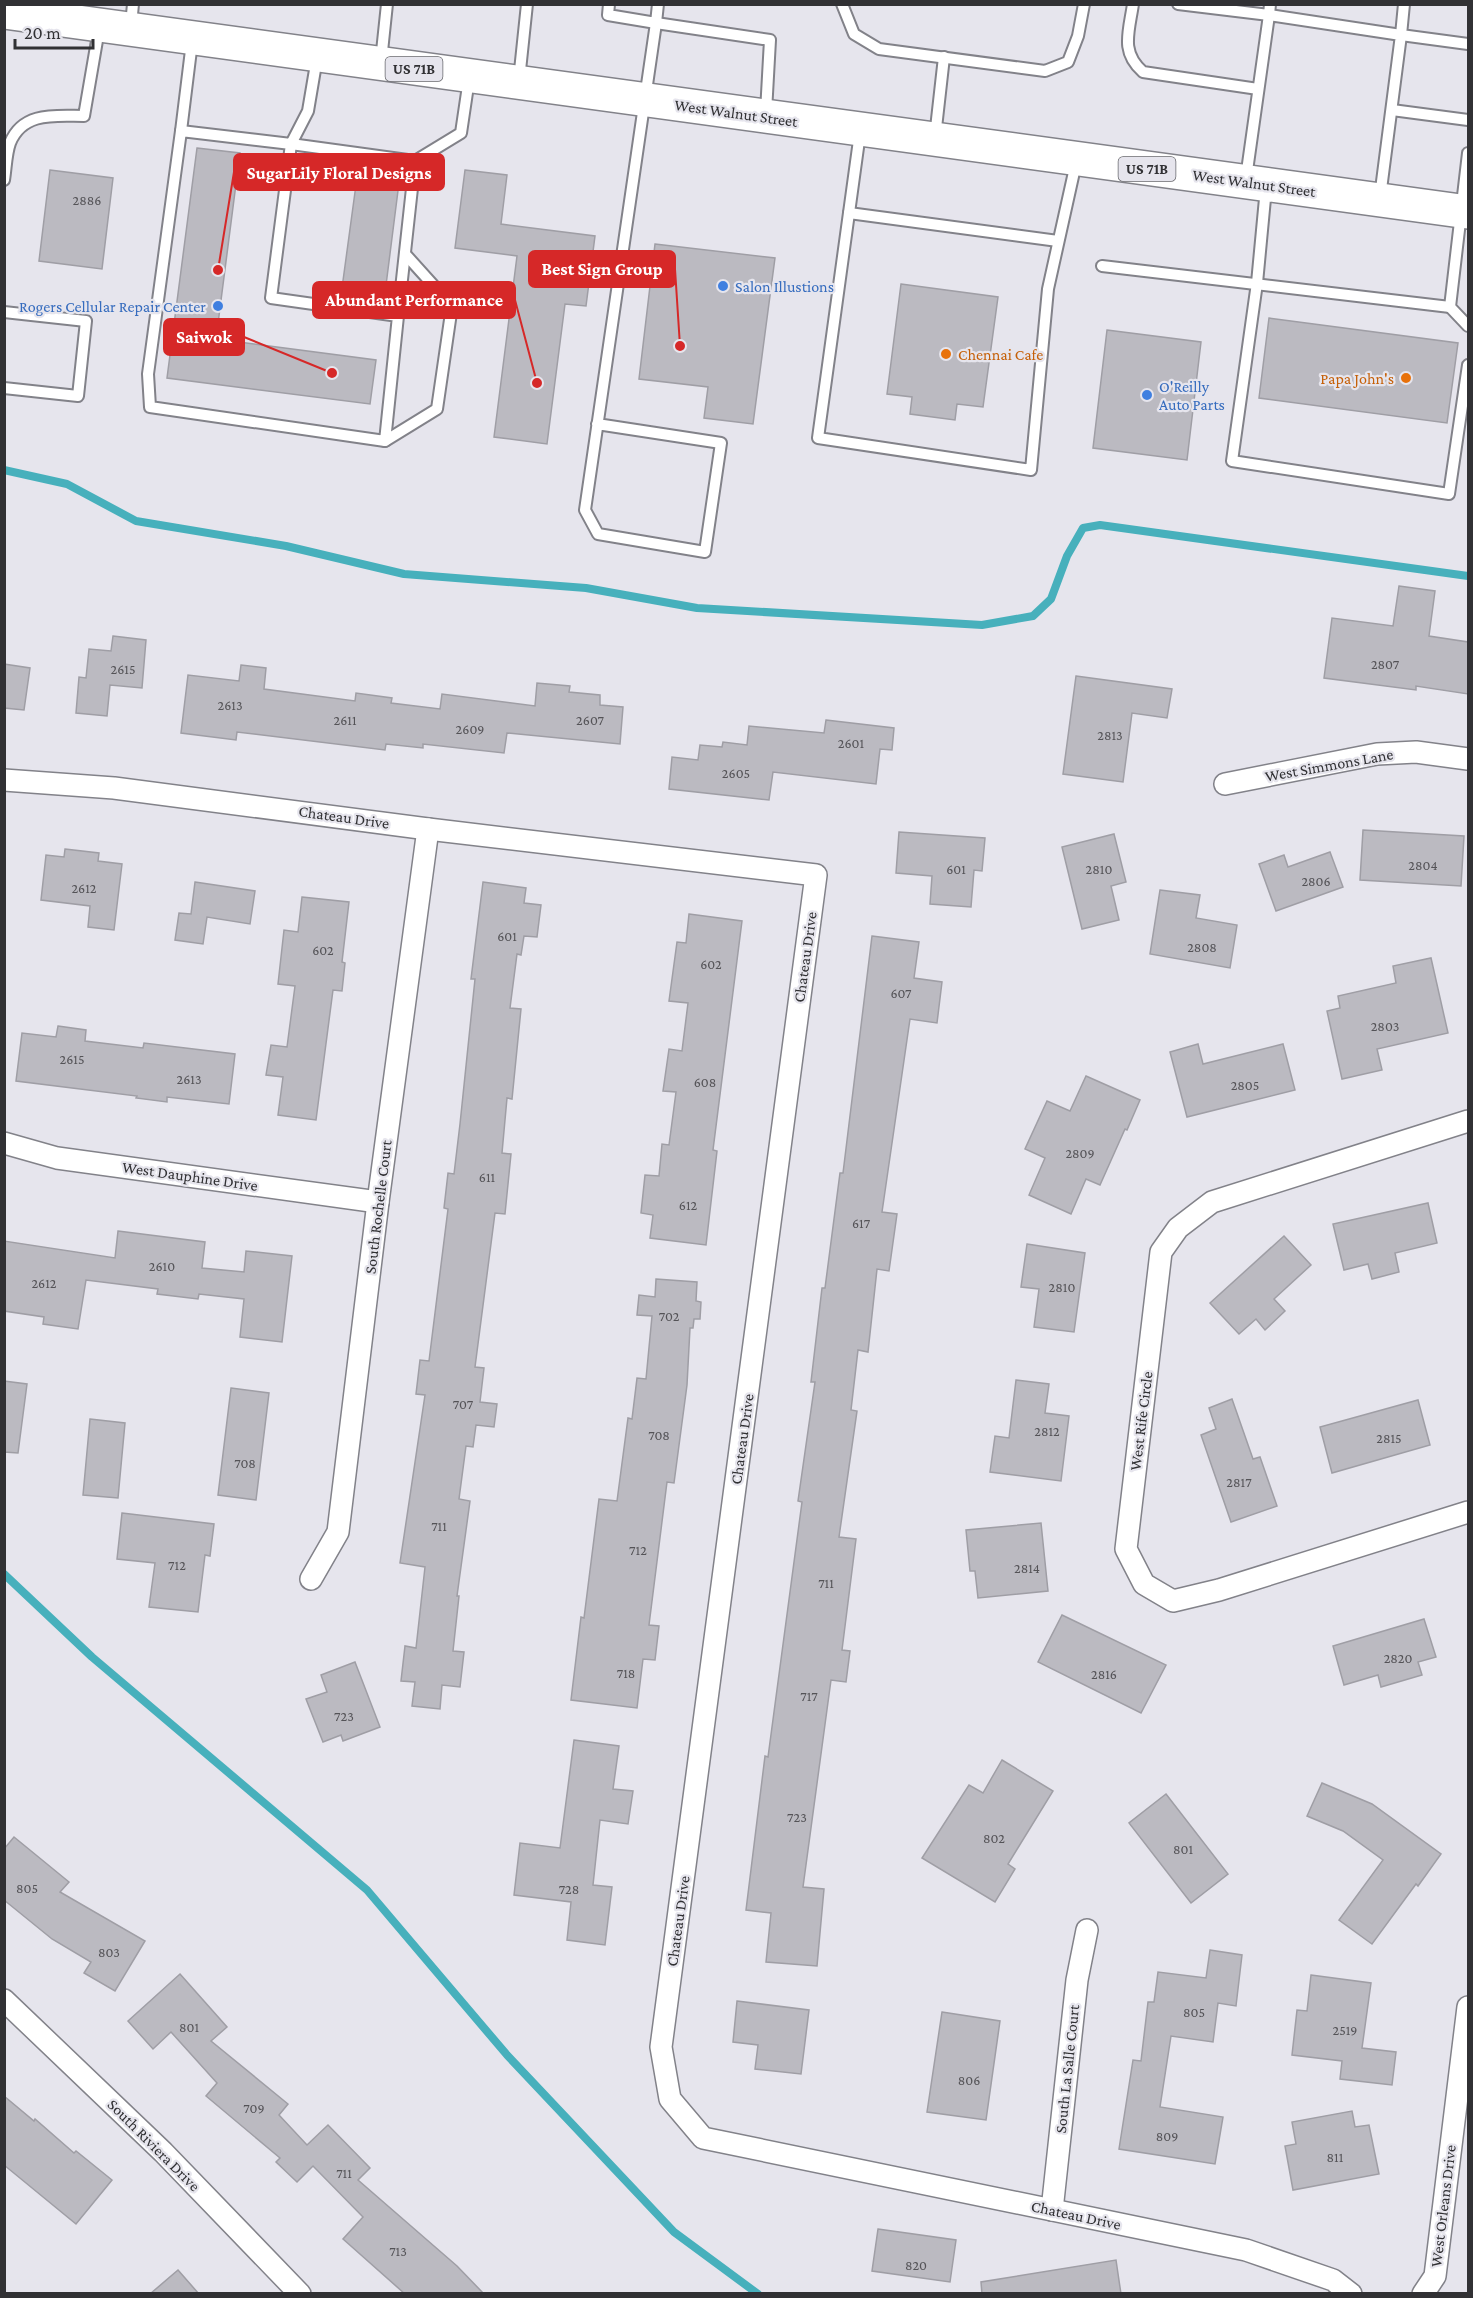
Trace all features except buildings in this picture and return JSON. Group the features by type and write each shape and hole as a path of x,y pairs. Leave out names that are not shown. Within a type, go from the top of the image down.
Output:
{"main road":[{"name":"West Walnut Street","path":"4,12 121,20 193,38 1465,212"}],"street":[{"name":"West Simmons Lane","path":"1225,784 1377,754 1416,752 1468,759"},
{"name":"Chateau Drive","path":"4,780 114,788 428,829 816,875 662,2047 670,2099 703,2138 1246,2250 1334,2280 1352,2294"},
{"name":"South Rochelle Court","path":"311,1579 338,1532 378,1202 428,829"},
{"name":"West Rife Circle","path":"1468,1121 1212,1202 1179,1228 1161,1252 1126,1549 1144,1584 1173,1601 1219,1590 1468,1512"},
{"name":"West Dauphine Drive","path":"4,1143 57,1158 378,1202"},
{"name":"South La Salle Court","path":"1052,2210 1077,1980 1087,1930"},
{"name":"South Riviera Drive","path":"4,2000 163,2152 300,2294"},
{"name":"West Orleans Drive","path":"1423,2294 1435,2276 1468,2007"}],"lane":[{"path":"380,64 387,4"},
{"path":"519,83 527,4"},
{"path":"609,4 608,15 770,40 765,117"},
{"path":"597,424 721,443 705,552 598,534 585,510 597,424 644,100 656,23 658,4"},
{"path":"842,4 854,34 879,49 1045,71 1068,62 1078,36 1084,4"},
{"path":"1132,4 1127,51 1133,63 1143,72 1258,89"},
{"path":"1178,4 1270,10 1468,44"},
{"path":"1380,200 1404,4"},
{"path":"1270,10 1258,89 1257,283 1232,461 1449,494 1468,365"},
{"path":"4,180 10,144 18,129 28,120 45,116 84,116 121,20"},
{"path":"193,38 148,374 150,407 385,441 437,409 452,306 406,255"},
{"path":"318,55 308,111 291,144 270,298 398,316"},
{"path":"934,140 944,57"},
{"path":"181,130 416,161 461,133 469,76"},
{"path":"1392,110 1468,120"},
{"path":"861,130 818,438 1031,470 1048,289 1077,159"},
{"path":"1450,307 1465,212 1468,153"},
{"path":"385,441 416,161"},
{"path":"849,213 1058,242"},
{"path":"1102,266 1450,307 1468,326"},
{"path":"4,312 86,321 78,396 4,388"}],"waterway":[{"path":"4,470 67,484 136,521 286,546 404,574 586,588 697,608 982,625 1033,616 1051,599 1067,556 1083,528 1100,525 1468,576"},
{"path":"4,1574 92,1657 367,1890 507,2055 674,2232 758,2294"}],"place":[{"name":"SugarLily Floral Designs","path":"218,270"},
{"name":"Salon Illustions","path":"723,286"},
{"name":"Rogers Cellular Repair Center","path":"218,306"},
{"name":"Best Sign Group","path":"680,346"},
{"name":"Chennai Cafe","path":"946,354"},
{"name":"Saiwok","path":"332,373"},
{"name":"Papa John's","path":"1406,378"},
{"name":"Abundant Performance","path":"537,383"},
{"name":"O'Reilly Auto Parts","path":"1147,395"}]}
